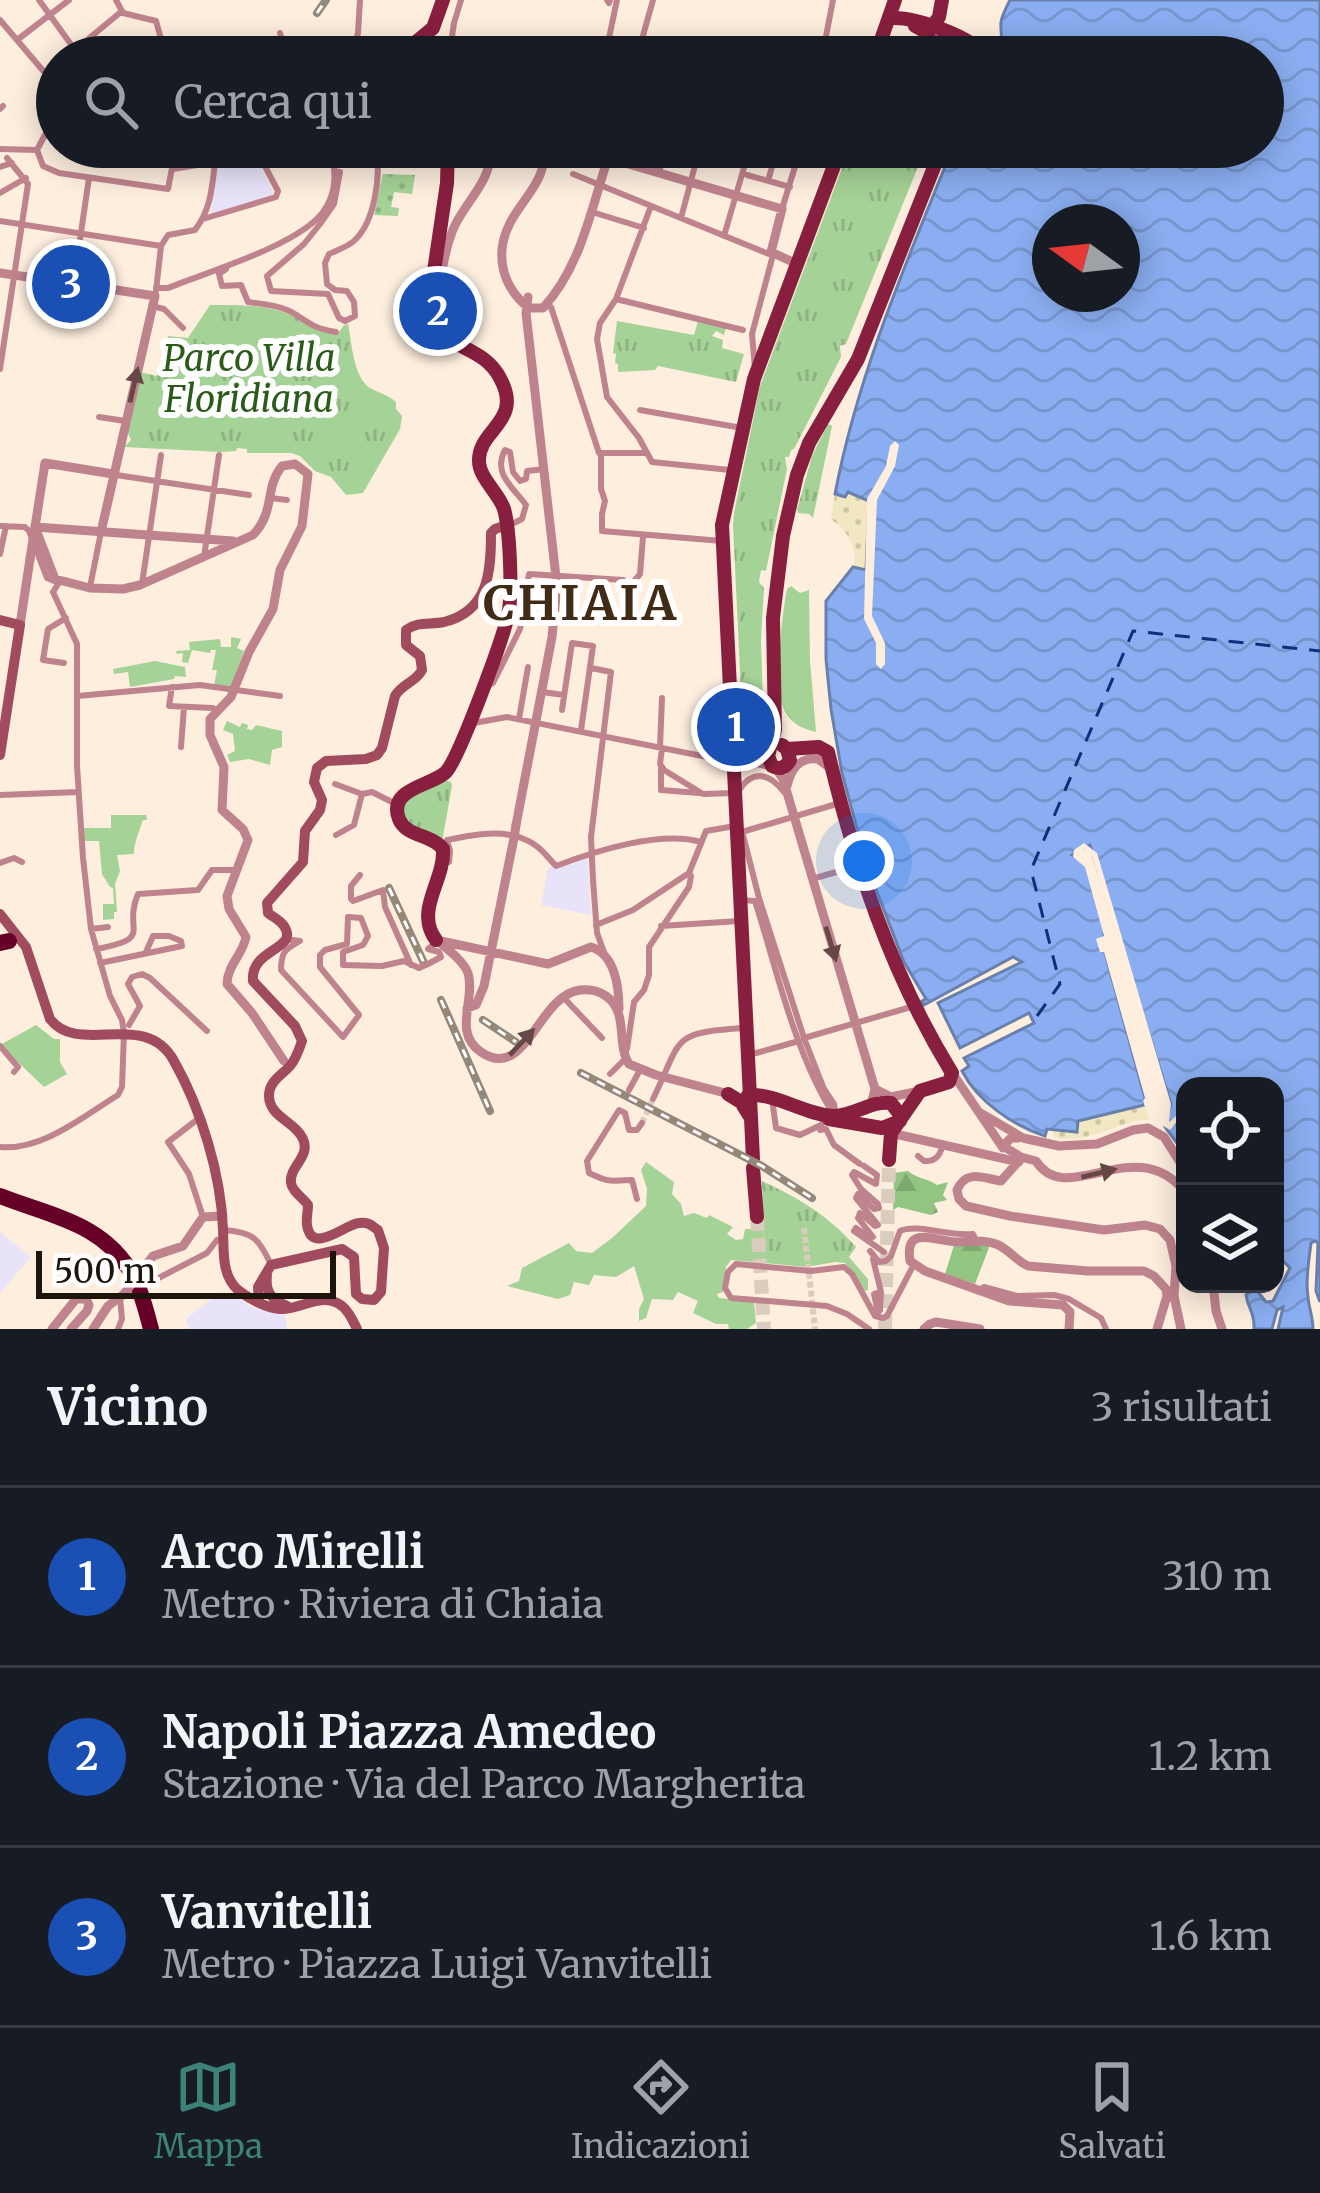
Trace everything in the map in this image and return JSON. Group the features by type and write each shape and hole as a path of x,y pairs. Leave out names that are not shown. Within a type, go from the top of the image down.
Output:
{"highway":[{"path":"0,1200 97,1245 129,1287 142,1329"},
{"path":"0,1200 72,1221 101,1238 133,1276 151,1329"}],"main road":[{"path":"423,36 433,28 442,0"},
{"path":"897,12 936,35 946,0"},
{"path":"437,941 426,916 443,862 441,844 406,828 399,818 399,805 408,791 443,775 455,758 508,614 507,525 502,503 478,464 482,448 505,412 505,390 485,359 437,331 433,311 448,168"},
{"path":"753,1099 737,866 740,769 722,522 755,374 836,168"},
{"path":"873,1097 866,1118 871,1125 892,1124 920,1091 953,1079 881,930 857,866 828,752 819,747 778,756 773,618 790,504 807,448 850,375 934,168"},
{"path":"263,1293 269,1268 342,1249 354,1257 358,1297 374,1300 381,1292 383,1240 366,1223 325,1239 315,1237 308,1228 308,1204 291,1182 305,1145 272,1108 269,1096 301,1036 251,974 257,961 285,939 284,927 270,916 267,903 303,862 305,831 322,800 314,782 317,767 326,761 370,758 381,750 395,696 423,667 420,656 406,645 406,630 416,624 448,621 477,602 490,572 490,533 507,525"},
{"path":"0,620 20,625 0,751"},
{"path":"2,930 21,946 58,1029 82,1034 125,1026 172,1057 220,1185 220,1235 231,1282 284,1305 336,1302 357,1329"},
{"path":"757,1217 751,1119 743,1104 753,1099 834,1114 873,1097 889,1102 889,1160"},
{"path":"753,1099 892,1124"}],"street":[{"path":"39,0 65,36"},
{"path":"17,40 69,0"},
{"path":"116,0 122,11 156,21 160,36"},
{"path":"357,36 361,0"},
{"path":"452,36 461,0"},
{"path":"610,36 612,0"},
{"path":"643,36 653,0"},
{"path":"826,36 833,0"},
{"path":"92,36 122,11"},
{"path":"0,20 36,62"},
{"path":"0,149 36,150"},
{"path":"0,166 10,160 28,184 0,369"},
{"path":"46,168 168,190 173,170 182,168"},
{"path":"90,587 161,246 168,236 195,230 203,219 209,208 210,168"},
{"path":"203,219 276,197 278,191 266,168"},
{"path":"154,297 287,239 315,220 332,196 334,168"},
{"path":"335,171 340,172 334,204 304,244 268,273 268,286 328,294 338,318 349,321 357,313 354,302 347,291 327,284 325,262 328,254 354,242 369,216 378,168"},
{"path":"433,311 451,236 489,168"},
{"path":"543,168 511,222 501,255 502,272 534,309 556,294 592,212 605,168"},
{"path":"646,168 782,208"},
{"path":"658,173 659,168"},
{"path":"680,218 695,168"},
{"path":"724,236 744,168"},
{"path":"768,181 772,168"},
{"path":"755,374 748,332 795,168"},
{"path":"574,174 773,255 796,273 757,385 730,520 740,769"},
{"path":"747,175 790,187"},
{"path":"0,193 26,178"},
{"path":"75,273 89,178"},
{"path":"651,206 616,299 600,323 597,337 608,400 652,463 732,470"},
{"path":"592,212 644,228"},
{"path":"0,221 161,246"},
{"path":"236,261 220,272 223,287 239,284 248,302 273,305 306,324 336,332"},
{"path":"0,273 62,282"},
{"path":"75,273 84,285 72,295 63,290 62,282 75,273"},
{"path":"84,285 154,297 183,328"},
{"path":"616,299 748,332"},
{"path":"467,1008 474,1007 481,995 491,953 554,629 557,576 523,300"},
{"path":"547,303 601,453 602,531 722,542"},
{"path":"640,410 742,428"},
{"path":"99,417 125,421"},
{"path":"507,525 522,519 526,505 512,492 503,472 504,451 510,452 513,472 520,481 526,479 527,471 545,469"},
{"path":"601,453 644,453"},
{"path":"204,557 219,454"},
{"path":"142,584 161,455"},
{"path":"20,625 45,463 249,495"},
{"path":"0,554 3,526 25,527 47,578 117,590 142,584 254,535 266,520 274,476 282,466 295,464 306,471 309,485 302,526 280,571 273,609 231,697 209,725 224,766 222,810 248,836 228,890 228,906 245,941 228,972 227,984 288,1059"},
{"path":"271,498 287,500"},
{"path":"35,527 225,541 246,538"},
{"path":"35,527 52,574 60,583"},
{"path":"482,686 493,683 520,629 529,574 623,580 626,618 634,606 643,537"},
{"path":"0,1148 44,1139 118,1095 122,1087 125,1026 110,996 91,929 76,752 77,644 53,592 60,583"},
{"path":"64,663 43,660 47,629 66,618"},
{"path":"562,710 564,663 572,643 592,646 581,730"},
{"path":"519,719 528,668"},
{"path":"285,939 300,941 285,950 281,970 343,1037 359,1015 321,968 320,958 325,950 347,944 349,917 361,918 368,936 363,945 342,953 343,964 378,966 403,961 419,966 441,958 439,952 428,949 437,941 551,964 589,948 596,929 591,837 610,672 591,668"},
{"path":"77,696 200,685 280,696"},
{"path":"172,687 170,706 217,711"},
{"path":"542,692 564,695"},
{"path":"662,698 662,790 703,794 760,756 778,756 873,1097 920,1091"},
{"path":"181,747 184,706"},
{"path":"471,724 506,717 661,747 740,769 750,777 765,776 787,795"},
{"path":"787,795 791,771 802,761 822,761 833,773"},
{"path":"661,767 703,794"},
{"path":"335,784 362,794 371,792 399,805"},
{"path":"0,794 78,792"},
{"path":"336,835 354,825 362,794"},
{"path":"596,929 688,873 706,831 738,829 840,803"},
{"path":"738,829 802,1039"},
{"path":"443,862 449,861 448,839 514,830 556,866 620,845 689,838 701,842"},
{"path":"0,863 14,858 22,862"},
{"path":"812,879 857,866"},
{"path":"96,949 124,944 132,937 138,894 198,890 212,870 237,869"},
{"path":"610,1074 624,1057 630,1039 634,1003 649,975 649,950 689,887 688,873"},
{"path":"359,875 351,886 351,899 383,890 386,907 419,966"},
{"path":"739,900 755,901 819,1090 834,1114 800,1135"},
{"path":"661,926 740,921"},
{"path":"91,929 108,927"},
{"path":"596,929 620,1017 624,1057 640,1070 753,1099 775,1127 800,1135 824,1129 834,1145 877,1174 876,1184 852,1174 880,1207 874,1209 859,1195 856,1198 878,1226 860,1213 858,1218 872,1238 854,1231 881,1257"},
{"path":"100,963 182,946 181,941 153,936 146,952"},
{"path":"437,941 467,973 466,1027 474,1047 488,1056 505,1058 523,1047 563,995 589,990 613,994"},
{"path":"452,954 457,946 465,947"},
{"path":"589,948 605,955"},
{"path":"125,1026 140,1006 128,984 142,974 207,1031"},
{"path":"563,995 602,1038"},
{"path":"756,1053 915,1006"},
{"path":"653,1099 667,1063 686,1038 701,1031 745,1028"},
{"path":"0,1046 18,1067 14,1072"},
{"path":"629,1090 640,1070"},
{"path":"953,1079 1004,1146 1012,1164"},
{"path":"637,1198 632,1180 612,1183 589,1173 587,1161 619,1110 625,1112 629,1130 638,1130 642,1123"},
{"path":"979,1112 1023,1138"},
{"path":"198,1119 168,1142 189,1174 203,1217"},
{"path":"892,1124 1012,1164 1041,1166 1050,1154 1045,1144"},
{"path":"1004,1146 1011,1138 1096,1144 1148,1128 1164,1137 1176,1155"},
{"path":"918,1156 924,1161 938,1158 943,1143"},
{"path":"1004,1146 1051,1174 1070,1178 1130,1166 1149,1167 1165,1172 1178,1185"},
{"path":"1012,1164 1001,1181 964,1179 957,1190 959,1199 966,1206 1010,1216 1104,1230 1151,1226 1164,1232 1176,1266 1174,1296 1180,1329"},
{"path":"203,1217 223,1216"},
{"path":"93,1329 153,1256 180,1249 203,1217"},
{"path":"887,1316 876,1310 874,1293 880,1310 880,1292 870,1251 890,1258 900,1231 908,1227 956,1236 973,1234 976,1240"},
{"path":"139,1274 145,1285 207,1253 220,1235 243,1232 264,1250 269,1268"},
{"path":"1070,1329 1070,1312 1060,1303 1016,1303 914,1265 908,1251 918,1238 927,1236 952,1242 976,1240 1001,1246 1028,1266 1144,1271 1166,1289 1167,1305 1157,1329"},
{"path":"869,1329 827,1306 731,1298 725,1288 728,1272 736,1264 811,1271 844,1267 875,1316 884,1318 914,1265"},
{"path":"979,1290 983,1286 1017,1296 1060,1296 1101,1318 1106,1329"},
{"path":"1214,1293 1222,1329"},
{"path":"1216,1311 1221,1293"},
{"path":"118,1329 122,1296"},
{"path":"52,1329 74,1301 84,1298 89,1308 71,1329"},
{"path":"924,1329 936,1322 980,1329"}],"shaded area":[{"path":"217,168 261,168 274,194 211,213"},
{"path":"582,858 588,864 591,915 541,905 548,868 572,865"},
{"path":"0,1232 31,1257 0,1293"},
{"path":"221,1291 234,1294 250,1307 285,1313 287,1329 189,1329 186,1319"}],"green space":[{"path":"842,168 917,168 846,344 840,346 841,357 794,449 785,457 787,469 766,571 761,570 759,582 764,588 763,705 754,730 743,734 733,525 760,386"},
{"path":"383,174 415,175 412,194 394,192 391,207 399,208 398,216 374,215"},
{"name":"Parco Villa Floridiana","path":"210,305 271,309 337,335 348,324 364,383 396,402 402,416 400,429 363,493 346,495 331,477 291,453 124,447 131,440 127,431 139,372 157,376 168,336 188,338"},
{"path":"617,321 694,335 698,321 726,328 724,335 716,331 712,336 723,340 722,348 744,354 736,382 658,366 618,372 613,353"},
{"path":"828,424 832,426 813,518 797,510 812,456"},
{"path":"791,586 800,593 809,590 816,732 791,720 781,701 781,633"},
{"path":"231,637 241,639 237,648 244,651 231,687 214,685 216,650 192,650 188,663 176,651 190,650 189,642 220,639 221,647 231,647"},
{"path":"155,661 185,667 186,677 130,687 128,672 114,674 113,669"},
{"path":"227,721 252,730 256,725 282,731 282,747 272,750 270,765 249,759 230,762 227,755 235,751 233,734 223,730"},
{"path":"441,779 452,786 442,842 410,827 400,809 413,791"},
{"path":"111,815 146,815 147,820 143,820 134,854 117,855 117,912 114,919 103,920 103,904 114,904 113,888 102,874 99,841 84,841 84,828 111,828"},
{"path":"36,1025 60,1039 60,1062 67,1074 44,1087 0,1045"},
{"path":"646,1162 674,1182 672,1194 684,1216 709,1215 733,1227 727,1234 736,1240 743,1239 745,1229 763,1229 764,1263 731,1260 723,1292 717,1294 754,1302 756,1323 747,1329 729,1329 728,1324 693,1313 698,1301 678,1292 673,1300 652,1299 646,1318 639,1321 644,1299 634,1266 616,1277 594,1275 589,1285 574,1282 570,1295 558,1299 507,1286 519,1281 522,1268 569,1243 576,1251 592,1253 612,1238 646,1206 641,1170"},
{"path":"908,1171 937,1185 948,1182 943,1195 947,1200 934,1203 938,1212 893,1210 894,1173"},
{"path":"762,1181 813,1209 846,1236 856,1247 849,1257 868,1279 868,1290 845,1263 807,1267 764,1263"},
{"path":"954,1245 990,1245 975,1284 945,1274"}],"sand":[{"path":"847,492 869,501 866,571 853,567 850,540 831,519 835,494 845,496"},
{"path":"1144,1105 1150,1119 1082,1138 1054,1138 1053,1130 1067,1132 1078,1121"}],"water":[{"path":"1010,0 1320,0 1320,1302 1315,1241 1307,1284 1313,1329 1278,1329 1283,1307 1277,1310 1272,1329 1254,1329 1246,1295 1259,1293 1266,1302 1273,1301 1277,1293 1284,1293 1290,1268 1284,1262 1284,1077 1176,1077 1176,1142 1165,1127 1171,1104 1090,845 1072,855 1088,865 1144,1105 1078,1121 1077,1132 1047,1129 1045,1136 998,1111 962,1071 969,1066 964,1058 1034,1023 1029,1013 960,1048 938,1003 1022,962 1013,957 924,1005 926,999 904,962 867,866 842,773 826,659 826,601 853,567 866,570 869,501 848,492 845,497 835,494 870,361 945,168 1284,168 1284,36 1002,36 1001,22"}],"pier":[{"path":"895,441 899,445 895,466 877,500 872,616 885,643 881,669 876,664 876,643 864,619 867,499"},
{"path":"1084,843 1097,853 1171,1104 1169,1122 1176,1116 1170,1130 1160,1124 1166,1105 1092,856 1085,849 1079,855 1094,864 1113,938 1108,945 1151,1096 1146,1110 1104,952 1096,939 1104,936 1085,867 1073,857"}],"ferry route":[{"path":"1037,1016 1060,984 1031,870 1133,631 1320,651"}],"tunnel":[{"path":"642,1123 653,1099"},
{"path":"885,1329 889,1160"},
{"path":"757,1217 764,1329"},
{"path":"804,1228 815,1329"}],"railway":[{"path":"317,13 326,0"},
{"path":"389,888 424,963"},
{"path":"441,1000 490,1111"},
{"path":"483,1020 516,1042"},
{"path":"581,1073 762,1166 812,1198"}],"place":[{"name":"Vanvitelli","path":"71,284"},
{"name":"Napoli Piazza Amedeo","path":"438,311"},
{"name":"Arco Mirelli","path":"736,727"}],"district":[{"name":"CHIAIA","path":"581,603"}]}
